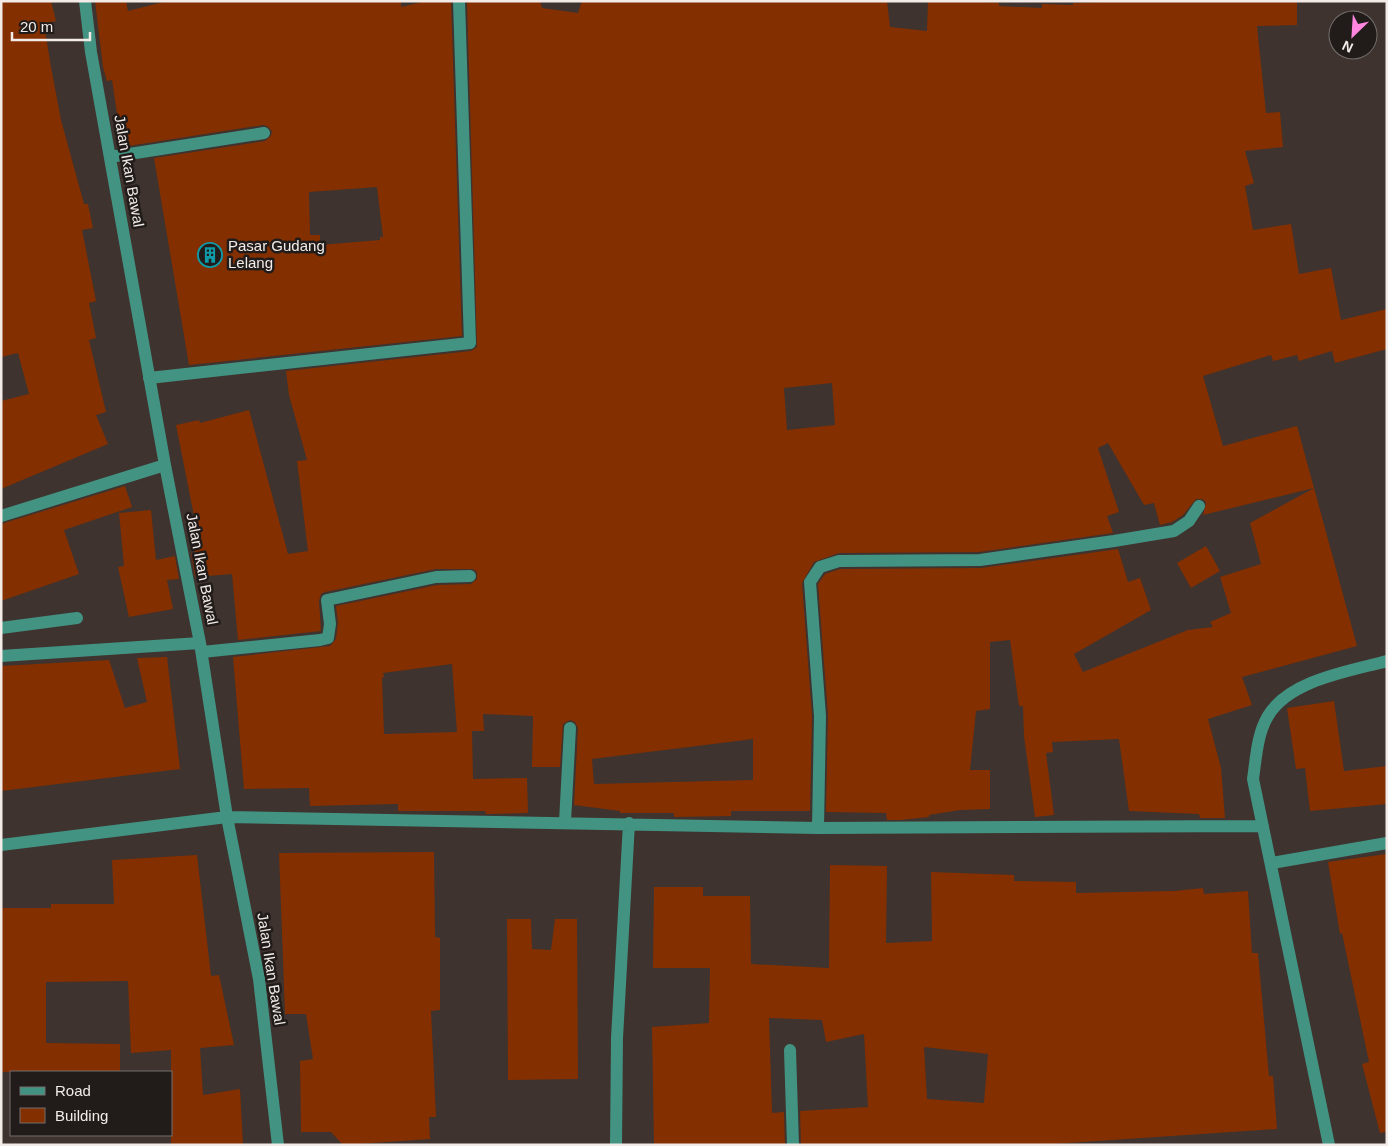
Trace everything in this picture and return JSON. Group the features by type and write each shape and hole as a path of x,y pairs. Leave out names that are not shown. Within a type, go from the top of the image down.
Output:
{"street":[{"name":"Jalan Ikan Bawal","path":"85,1 91,52 149,378 201,648 227,817 259,979 278,1145"},
{"path":"149,378 470,343 459,1"},
{"path":"110,157 264,133"},
{"path":"1,516 165,466"},
{"path":"818,828 820,716 810,582 820,567 839,561 980,560 1114,541 1174,531 1189,521 1199,506"},
{"path":"1,656 201,648 320,640 328,638 330,624 327,600 436,576 470,576"},
{"path":"1,628 77,618"},
{"path":"1329,1145 1272,863 1253,779 1257,750 1268,716 1284,699 1314,680 1387,662"},
{"path":"565,822 570,728"},
{"path":"1,845 227,817 818,828 1263,826"},
{"path":"616,1145 617,1038 629,823"},
{"path":"1272,863 1387,843"},
{"path":"790,1050 793,1145"}],"building":[{"path":"1,1 51,1 56,21 44,24 61,120 84,204 88,204 93,228 82,230 96,301 89,303 96,338 89,340 106,412 96,415 108,444 1,489 1,401 29,394 18,353 1,357"},
{"path":"95,1 126,1 128,11 167,1 401,1 401,7 426,1 451,1 462,336 189,365 154,158 265,141 271,136 272,131 263,125 122,147 112,80 107,81 103,67","holes":["377,187 383,237 380,237 380,240 320,245 320,235 310,235 309,192"]},
{"path":"467,1 540,1 542,8 578,13 582,1 887,1 890,27 927,31 928,1 975,1 999,3 999,6 1042,8 1042,4 1073,5 1073,3 1128,1 1297,1 1297,25 1257,26 1266,113 1280,112 1283,147 1245,151 1254,183 1245,186 1253,230 1291,224 1299,274 1331,268 1341,320 1387,309 1387,349 1335,363 1332,351 1299,361 1297,355 1273,361 1271,355 1203,376 1223,446 1297,426 1314,488 1203,515 1206,503 1203,499 1196,499 1183,515 1172,522 1160,525 1154,503 1144,505 1108,443 1098,448 1119,512 1107,516 1113,533 979,552 839,553 814,562 802,583 812,716 810,811 731,811 731,816 674,817 674,813 620,813 620,811 574,805 578,728 575,722 570,720 563,724 560,767 532,767 533,716 483,714 484,731 472,731 473,779 527,778 528,813 486,814 485,811 398,811 398,804 310,806 309,788 244,789 233,657 330,646 336,639 338,623 336,606 437,585 471,584 477,579 477,572 473,569 436,569 325,592 321,594 319,601 321,631 238,640 232,574 195,577 191,553 195,553 193,536 198,536 176,425 199,420 200,423 249,410 288,554 308,551 297,461 307,460 289,395 286,371 471,351 477,347","holes":["832,383 835,425 787,430 784,388","452,664 457,732 384,734 383,673","753,739 753,780 594,784 592,759"]},
{"path":"125,486 132,507 64,530 79,574 1,601 1,524"},
{"path":"1314,488 1357,646 1242,677 1252,705 1208,719 1221,768 1225,818 1200,818 1199,814 1129,811 1119,739 1052,742 1053,752 1046,753 1054,815 1035,817 1024,736 1023,706 1019,706 1010,640 990,642 990,709 976,711 970,770 990,770 990,809 960,810 929,815 929,817 900,820 887,820 886,813 826,812 828,715 818,584 825,574 840,569 981,568 1118,549 1128,582 1140,578 1151,610 1074,654 1083,672 1188,630 1213,627 1210,622 1231,613 1220,577 1261,564 1250,523"},
{"path":"151,510 156,560 175,556 179,579 167,580 173,609 129,617 118,567 124,566 119,513"},
{"path":"1206,546 1220,571 1191,588 1177,563"},
{"path":"167,657 180,769 1,791 1,666 109,660 125,708 147,702 137,658"},
{"path":"1334,701 1344,771 1387,766 1387,804 1310,811 1305,768 1296,769 1287,708"},
{"path":"434,852 435,937 440,938 440,1010 431,1011 436,1117 429,1117 430,1139 343,1145 331,1132 301,1132 300,1061 313,1059 306,1014 285,1014 279,853"},
{"path":"1387,854 1387,1132 1380,1133 1362,1064 1369,1062 1342,933 1340,934 1328,862"},
{"path":"197,855 211,976 219,975 234,1045 200,1048 203,1095 240,1089 243,1145 171,1145 171,1050 131,1053 128,981 46,982 46,1043 120,1044 120,1071 1,1072 1,908 51,908 51,904 114,904 112,860"},
{"path":"830,865 887,866 886,943 932,941 931,872 1014,875 1014,881 1076,882 1076,893 1175,891 1203,888 1204,894 1248,891 1252,953 1258,953 1269,1076 1273,1076 1277,1129 1038,1145 801,1145 800,1111 868,1107 864,1034 826,1042 822,1020 769,1018 772,1113 784,1112 785,1145 654,1145 652,1027 709,1023 710,968 653,968 654,887 703,887 703,896 750,896 751,964 829,968","holes":["924,1047 988,1054 984,1103 927,1099"]},
{"path":"507,919 531,919 532,949 551,950 555,919 577,919 578,1079 508,1080"}],"place":[{"name":"Pasar Gudang Lelang","path":"210,255"}]}
